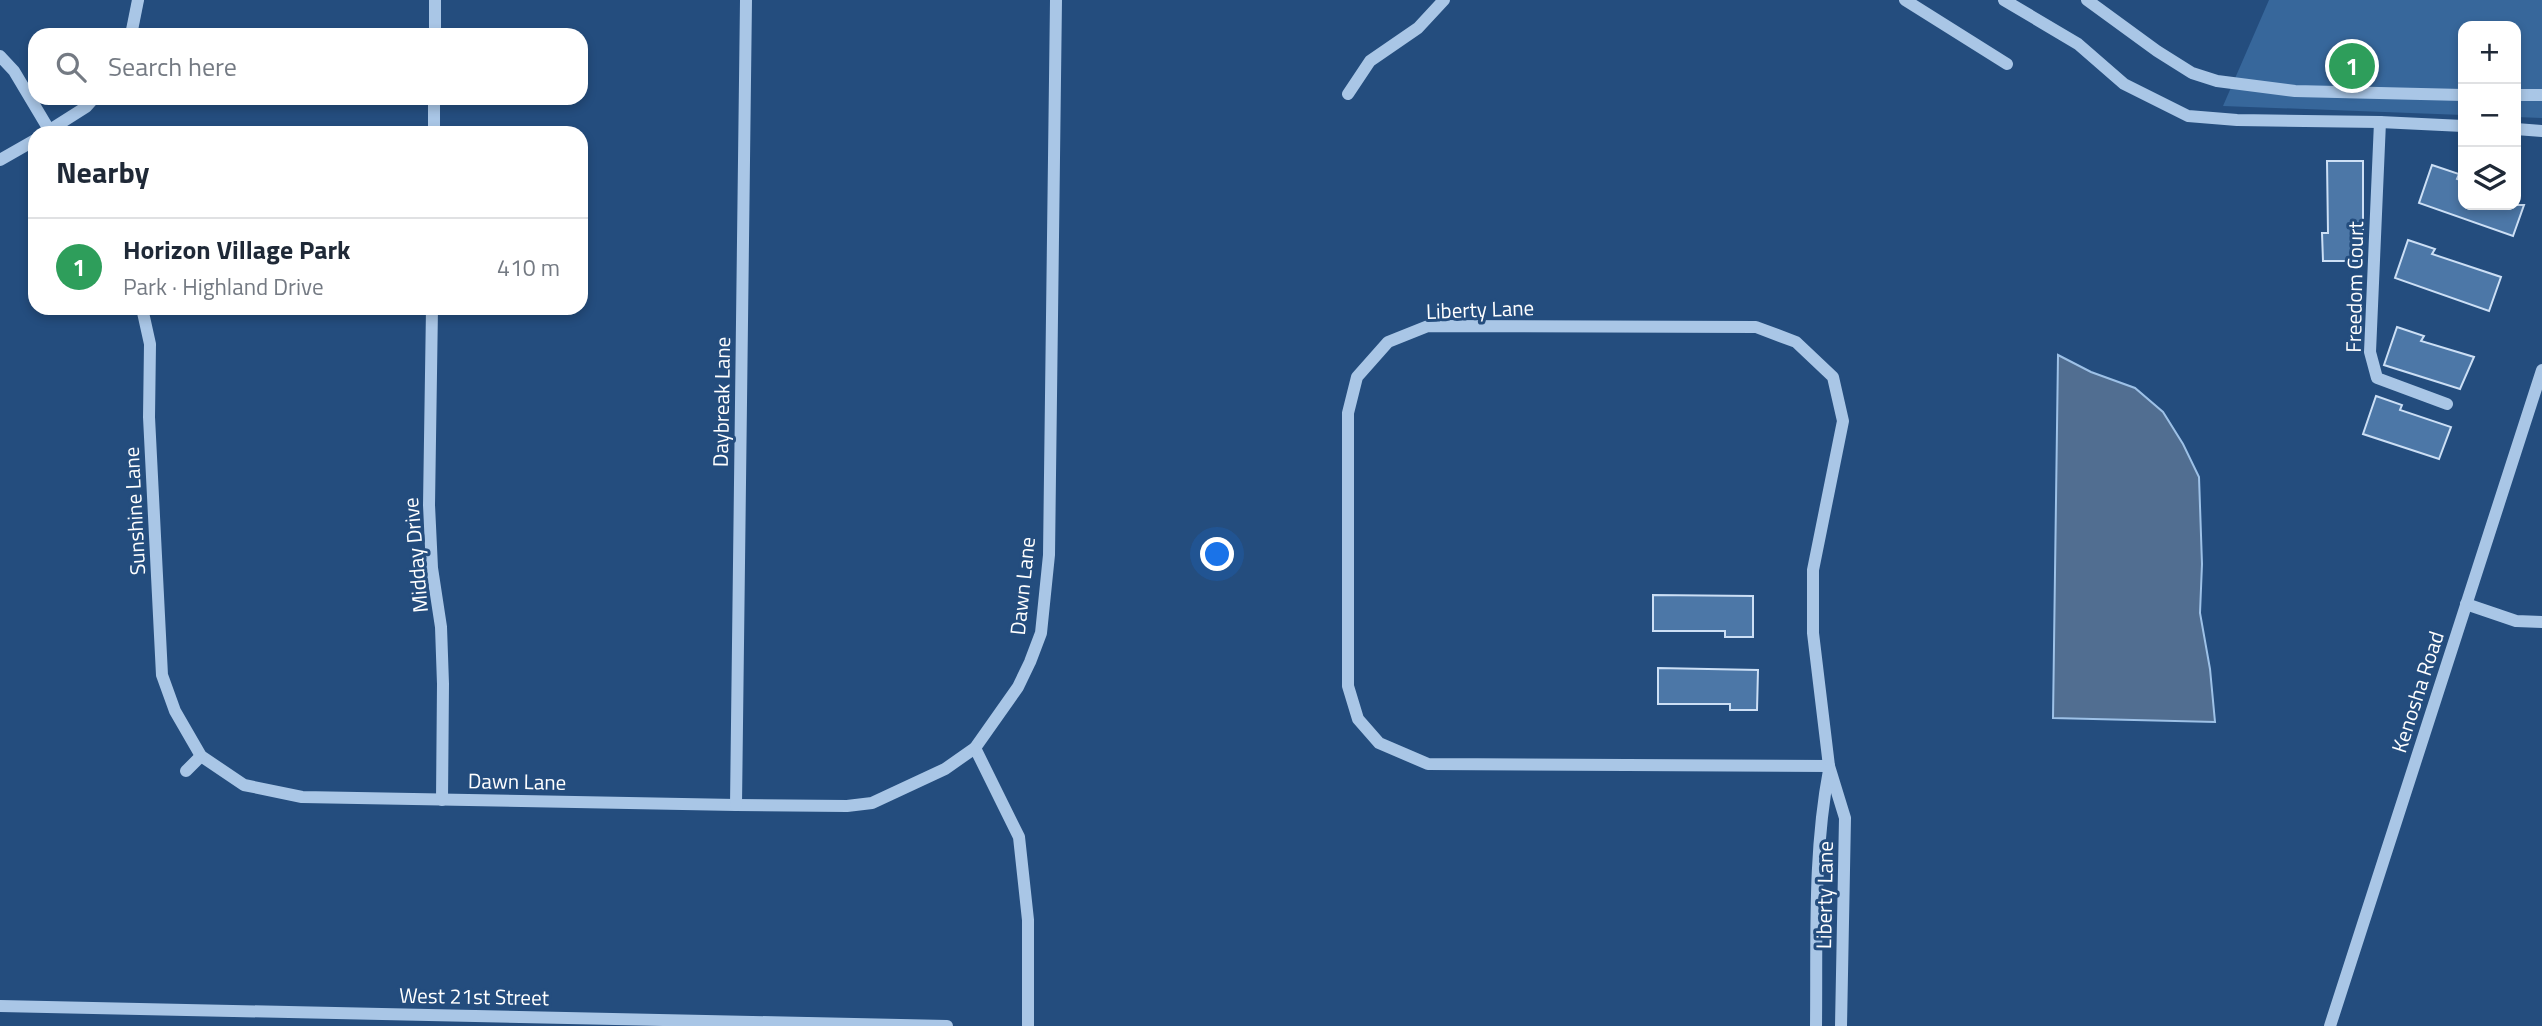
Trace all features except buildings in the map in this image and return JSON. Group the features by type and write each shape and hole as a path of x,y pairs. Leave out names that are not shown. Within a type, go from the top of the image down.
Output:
{"street":[{"path":"435,0 435,28"},
{"name":"Daybreak Lane","path":"736,805 746,0"},
{"name":"Dawn Lane","path":"201,756 244,785 302,797 847,806 872,803 945,769 975,748 1018,687 1041,633 1049,555 1056,0"},
{"path":"1348,94 1370,61 1418,28 1444,0"},
{"path":"1905,0 2007,64"},
{"path":"2004,0 2078,44 2124,84 2188,116 2238,120 2458,126"},
{"path":"2087,0 2192,73 2217,81 2295,91 2458,94"},
{"path":"132,28 138,2"},
{"path":"0,56 13,71 28,96"},
{"path":"2521,95 2542,95"},
{"path":"33,105 45,126"},
{"path":"58,126 88,105"},
{"path":"434,105 434,126"},
{"name":"Freedom Court","path":"2380,122 2370,352 2377,378 2447,404"},
{"path":"2521,129 2542,131"},
{"path":"0,160 28,143"},
{"name":"Sunshine Lane","path":"144,315 150,344 149,417 162,675 175,711 201,756"},
{"name":"Midday Drive","path":"432,315 429,505 432,568 441,627 442,800"},
{"name":"Liberty Lane","path":"1829,766 1429,764 1379,743 1358,719 1348,686 1348,413 1357,377 1388,342 1429,326 1756,327 1796,342 1833,377 1843,421 1813,570 1813,633 1829,766 1845,818 1842,1026"},
{"name":"Kenosha Road","path":"2330,1026 2542,370"},
{"path":"2466,604 2516,621 2542,622"},
{"path":"975,748 1019,837 1028,920 1028,1026"},
{"path":"186,771 201,756"},
{"name":"Liberty Lane","path":"1816,1026 1818,849 1829,766"},
{"name":"West 21st Street","path":"0,1006 947,1026"}],"shaded area":[{"path":"2269,0 2542,0 2542,118 2521,117 2521,21 2458,21 2458,115 2223,106"},
{"path":"2058,355 2091,372 2135,388 2163,412 2199,477 2202,564 2200,613 2210,669 2215,722 2053,718"}],"place":[{"name":"Horizon Village Park","path":"2352,66"}]}
